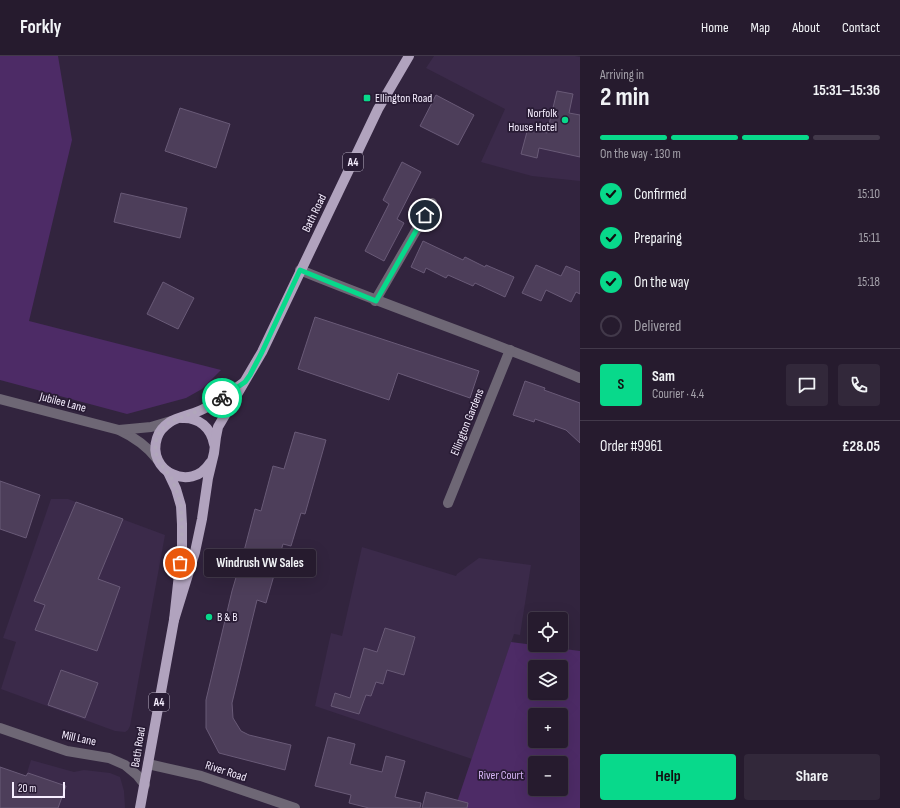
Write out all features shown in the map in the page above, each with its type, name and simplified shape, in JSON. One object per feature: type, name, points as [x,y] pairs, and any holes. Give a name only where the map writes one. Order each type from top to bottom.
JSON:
[{"type":"main road","name":"Bath Road","points":[[174,620],[195,552],[218,427],[262,352],[378,109],[409,56]]},
{"type":"main road","name":"Bath Road","points":[[141,806],[174,620],[182,547],[182,515],[176,489],[168,472],[162,467],[157,459],[155,444],[160,431],[175,420],[206,407],[245,382]]},
{"type":"main road","points":[[175,420],[192,419],[200,422],[206,426],[213,438],[215,446]]},
{"type":"main road","points":[[168,472],[180,477],[192,477],[203,471],[212,461]]},
{"type":"street","points":[[376,301],[432,203]]},
{"type":"street","points":[[300,270],[376,301],[510,350],[580,378]]},
{"type":"street","name":"Ellington Gardens","points":[[448,503],[510,350]]},
{"type":"street","name":"Jubilee Lane","points":[[0,399],[119,430],[140,442],[152,452],[157,459]]},
{"type":"street","name":"Jubilee Lane","points":[[119,430],[151,427],[175,420]]},
{"type":"street","name":"Mill Lane","points":[[0,728],[67,751],[109,758],[125,765],[137,775],[145,785]]},
{"type":"street","name":"River Road","points":[[148,764],[201,776],[295,808]]},
{"type":"shaded area","points":[[434,56],[580,57],[580,181],[532,176],[481,162],[505,109],[426,68]]},
{"type":"shaded area","points":[[51,499],[68,499],[165,535],[130,726],[125,732],[115,731],[1,689],[16,642],[3,638]]},
{"type":"shaded area","points":[[362,547],[456,576],[479,558],[531,565],[520,635],[514,634],[472,759],[315,706],[331,633],[342,636]]},
{"type":"shaded area","points":[[31,760],[74,772],[84,770],[110,773],[120,777],[124,791],[125,808],[16,808]]},
{"type":"green space","points":[[0,56],[58,56],[72,140],[29,321],[221,370],[202,389],[186,398],[127,414],[0,380]]},
{"type":"green space","name":"River Court","points":[[511,642],[528,644],[528,652],[568,652],[568,649],[580,651],[580,808],[455,808]]},
{"type":"building","name":"Norfolk House Hotel","points":[[557,91],[573,94],[569,113],[580,115],[580,157],[539,148],[537,158],[521,154],[528,128],[547,133]]},
{"type":"building","points":[[436,95],[474,115],[458,145],[420,126]]},
{"type":"building","points":[[180,108],[230,124],[216,168],[165,151]]},
{"type":"building","points":[[402,162],[421,172],[397,219],[404,223],[384,261],[365,251],[389,204],[383,200]]},
{"type":"building","points":[[121,193],[187,208],[180,238],[114,222]]},
{"type":"building","points":[[423,241],[463,260],[465,257],[485,267],[486,265],[514,277],[505,297],[475,283],[473,286],[448,275],[446,278],[426,268],[424,273],[411,267]]},
{"type":"building","points":[[536,265],[561,276],[566,266],[580,272],[580,294],[576,292],[571,302],[546,290],[541,301],[522,293]]},
{"type":"building","points":[[163,282],[194,298],[178,329],[147,314]]},
{"type":"building","points":[[315,317],[479,371],[470,398],[398,373],[389,400],[298,369]]},
{"type":"building","points":[[525,381],[545,388],[544,390],[580,403],[580,443],[566,430],[535,419],[534,422],[513,415]]},
{"type":"building","points":[[295,432],[326,440],[305,514],[301,513],[291,546],[283,544],[266,603],[257,600],[232,703],[233,718],[241,731],[249,735],[291,745],[285,770],[219,753],[206,728],[206,700],[232,591],[255,509],[261,511],[273,466],[284,469]]},
{"type":"building","points":[[0,481],[40,495],[26,538],[0,529]]},
{"type":"building","points":[[76,502],[123,519],[98,579],[120,587],[97,651],[35,630],[45,605],[34,601]]},
{"type":"building","points":[[385,628],[415,637],[404,675],[387,670],[383,684],[376,682],[371,696],[366,695],[359,714],[331,706],[335,693],[350,698],[364,648],[377,652]]},
{"type":"building","points":[[61,670],[98,683],[85,718],[48,705]]},
{"type":"building","points":[[328,737],[355,744],[350,764],[382,772],[386,756],[405,761],[395,797],[421,803],[420,808],[369,808],[349,803],[351,795],[315,786]]},
{"type":"building","points":[[0,767],[26,776],[28,773],[66,786],[58,808],[0,808]]},
{"type":"building","points":[[426,792],[468,803],[467,808],[422,808]]},
{"type":"way so far","points":[[180,563],[182,547],[182,515],[179,496],[168,472],[162,467],[157,459],[155,444],[160,431],[171,421],[198,411],[222,398]]},
{"type":"place","name":"Ellington Road","points":[[367,98]]},
{"type":"place","name":"Norfolk House Hotel","points":[[565,120]]},
{"type":"place","name":"Windrush VW Sales","points":[[180,563]]},
{"type":"place","name":"B & B","points":[[209,617]]},
{"type":"route","points":[[222,398],[245,382],[250,375],[300,270],[376,301],[425,215]]}]
